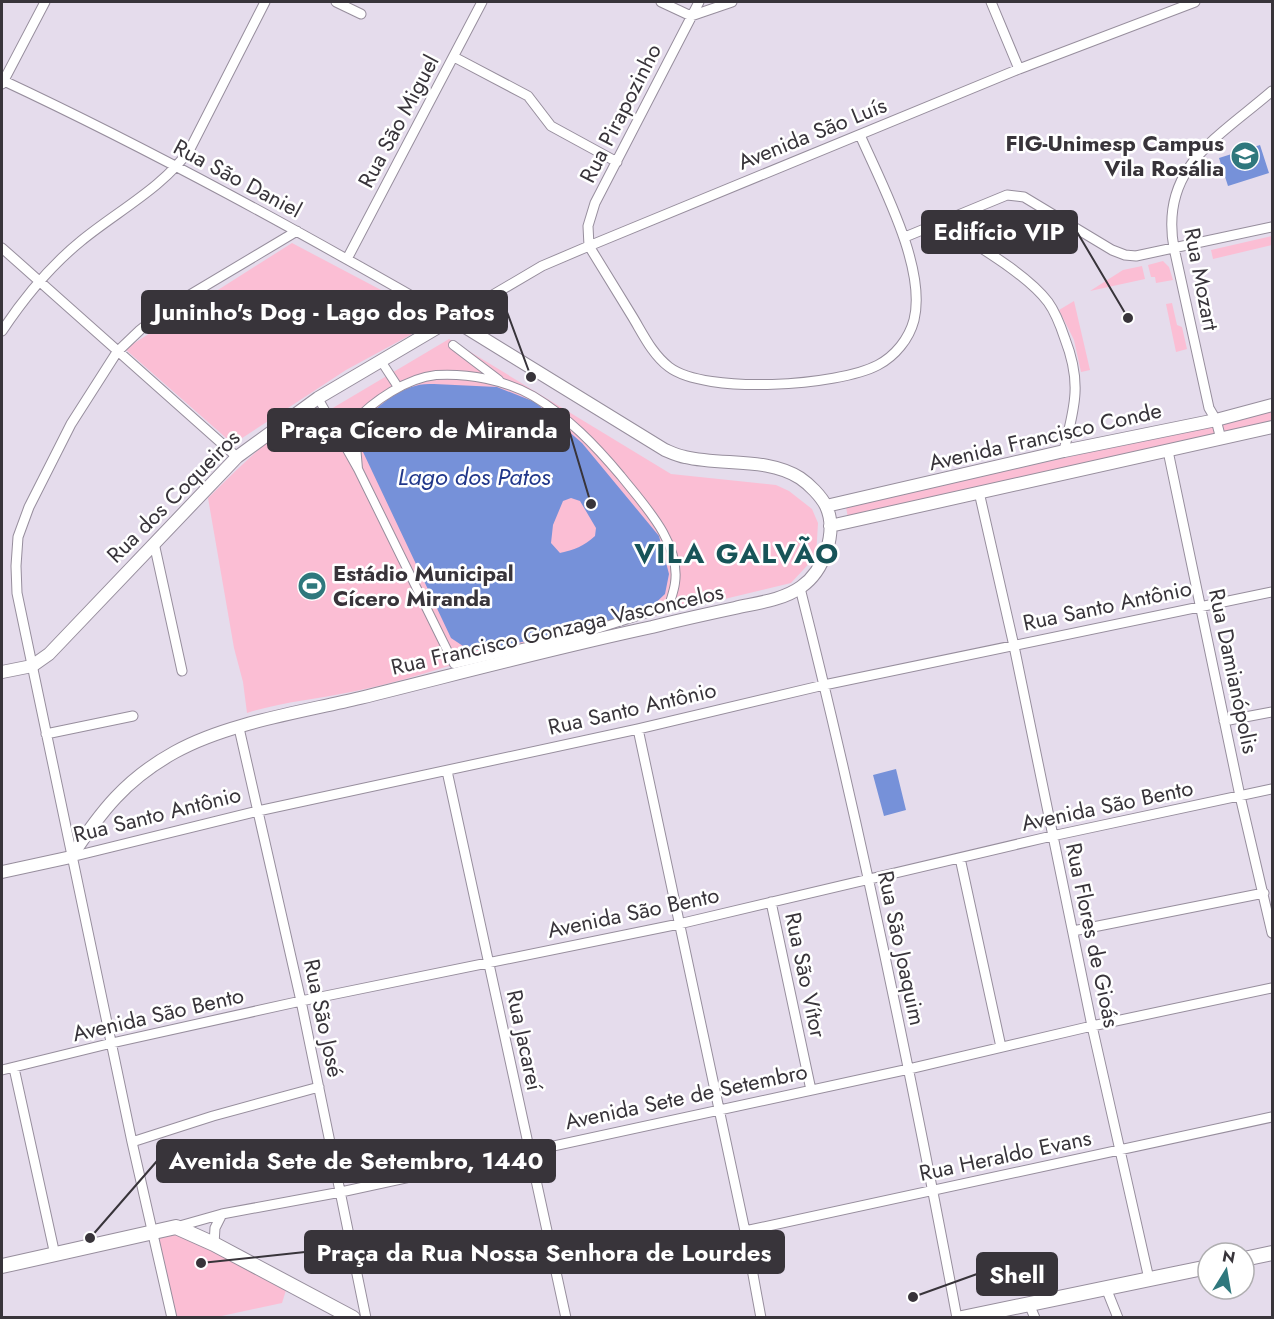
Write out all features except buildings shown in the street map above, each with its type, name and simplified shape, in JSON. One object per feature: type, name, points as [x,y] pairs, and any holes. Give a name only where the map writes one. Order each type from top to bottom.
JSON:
[{"type":"main road","name":"Avenida Sete de Setembro","points":[[2,1266],[176,1227]]},
{"type":"main road","points":[[176,1227],[214,1244],[353,1317]]},
{"type":"main road","points":[[1256,1256],[1272,1252]]},
{"type":"main road","points":[[962,1317],[992,1315],[1029,1304],[1196,1269]]},
{"type":"street","points":[[2,82],[45,2]]},
{"type":"street","points":[[2,331],[39,281],[80,241],[178,167],[190,149],[265,2]]},
{"type":"street","points":[[336,2],[361,14]]},
{"type":"street","name":"Rua São Miguel","points":[[347,259],[482,2]]},
{"type":"street","points":[[661,2],[691,16],[732,2]]},
{"type":"street","name":"Rua Pirapozinho","points":[[589,246],[588,226],[595,203],[699,2]]},
{"type":"street","points":[[991,2],[1019,69]]},
{"type":"street","name":"Avenida São Luís","points":[[452,319],[542,266],[1019,69],[1195,2]]},
{"type":"street","points":[[454,57],[528,96],[551,126],[617,162]]},
{"type":"street","name":"Rua São Daniel","points":[[2,82],[178,167],[452,319]]},
{"type":"street","name":"Rua Mozart","points":[[1221,439],[1216,420],[1209,408],[1174,248],[1171,229],[1173,205],[1179,183],[1189,165],[1272,91]]},
{"type":"street","points":[[589,246],[655,353],[670,368],[689,377],[757,385],[787,384],[856,373],[878,365],[895,354],[905,340],[914,322],[916,291],[905,237],[860,135]]},
{"type":"street","points":[[905,237],[1007,195],[1024,197],[1112,250],[1125,255],[1136,256],[1272,227]]},
{"type":"street","points":[[942,223],[1024,278],[1050,304],[1072,356],[1074,374],[1073,407],[1064,451]]},
{"type":"street","points":[[172,1317],[132,1142],[17,593],[18,537],[29,507],[71,424],[117,352],[168,308],[297,231]]},
{"type":"street","points":[[2,248],[237,457]]},
{"type":"street","name":"Rua dos Coqueiros","points":[[32,666],[49,654],[237,457],[318,398],[452,319]]},
{"type":"street","name":"Rua Francisco Gonzaga Vasconcelos","points":[[71,857],[99,815],[123,788],[147,769],[176,751],[263,720],[567,646],[769,601],[800,588],[811,579],[821,565],[828,546],[830,526],[826,506],[815,491],[801,479],[782,470],[766,466],[685,457],[665,450],[452,319]]},
{"type":"street","points":[[318,398],[358,469],[454,664],[578,635],[669,606],[675,582],[673,556],[660,527],[638,497],[586,436],[533,396],[503,382],[453,345]]},
{"type":"street","points":[[381,361],[398,387]]},
{"type":"street","points":[[358,469],[354,422],[365,410],[398,387],[434,375],[474,377],[503,382]]},
{"type":"street","name":"Avenida Francisco Conde","points":[[826,506],[1064,451],[1216,420],[1272,405]]},
{"type":"street","name":"Avenida Francisco Conde","points":[[830,526],[1272,427]]},
{"type":"street","name":"Rua Damianópolis","points":[[1168,451],[1240,796],[1272,933]]},
{"type":"street","name":"Rua Flores de Gioás","points":[[979,492],[1014,646],[1092,1026],[1149,1279]]},
{"type":"street","points":[[847,502],[844,513],[851,521]]},
{"type":"street","points":[[154,543],[182,671]]},
{"type":"street","name":"Rua São Joaquim","points":[[800,588],[824,685],[909,1069],[957,1317]]},
{"type":"street","name":"Rua Santo Antônio","points":[[2,872],[824,685],[1272,591]]},
{"type":"street","points":[[2,672],[32,666]]},
{"type":"street","points":[[1224,721],[1272,712]]},
{"type":"street","points":[[46,734],[133,716]]},
{"type":"street","name":"Rua São José","points":[[239,728],[302,1001],[366,1317]]},
{"type":"street","points":[[638,729],[745,1231],[761,1317]]},
{"type":"street","name":"Rua Jacareí","points":[[447,771],[566,1317]]},
{"type":"street","name":"Avenida São Bento","points":[[2,1070],[302,1001],[679,924],[1052,836],[1272,789]]},
{"type":"street","points":[[960,858],[1001,1047]]},
{"type":"street","points":[[1073,931],[1264,893]]},
{"type":"street","name":"Rua São Vítor","points":[[771,902],[811,1090]]},
{"type":"street","name":"Avenida Sete de Setembro","points":[[176,1227],[222,1214],[340,1192],[1272,988]]},
{"type":"street","points":[[14,1068],[55,1255]]},
{"type":"street","points":[[132,1142],[213,1116],[319,1087]]},
{"type":"street","name":"Rua Heraldo Evans","points":[[745,1231],[1272,1117]]},
{"type":"street","points":[[214,1244],[215,1228],[222,1214]]},
{"type":"street","points":[[1106,1288],[1118,1317]]},
{"type":"street","points":[[1029,1304],[1035,1317]]},
{"type":"shaded area","points":[[1272,236],[1272,245],[1213,259],[1211,250]]},
{"type":"shaded area","points":[[292,243],[438,320],[346,370],[233,444],[125,349]]},
{"type":"shaded area","points":[[1163,261],[1169,267],[1173,280],[1156,283],[1155,277],[1151,277],[1148,265]]},
{"type":"shaded area","points":[[1142,266],[1145,279],[1090,291],[1123,270]]},
{"type":"shaded area","points":[[1074,301],[1090,370],[1081,372],[1074,340],[1059,310]]},
{"type":"shaded area","points":[[1172,303],[1177,325],[1182,327],[1187,349],[1176,352],[1166,304]]},
{"type":"shaded area","points":[[449,339],[671,474],[776,485],[789,491],[812,509],[818,523],[816,556],[791,583],[455,664],[377,686],[286,703],[247,713],[208,498],[280,432],[312,414],[326,412]]},
{"type":"shaded area","points":[[1272,411],[1272,421],[848,518],[846,507]]},
{"type":"shaded area","points":[[180,1232],[287,1287],[282,1303],[217,1317],[173,1317],[156,1239]]},
{"type":"water","points":[[1260,145],[1269,173],[1228,186],[1219,158]]},
{"type":"water","name":"Lago dos Patos","points":[[417,385],[497,387],[535,402],[582,443],[659,536],[669,574],[665,594],[645,613],[488,650],[469,650],[451,638],[363,452],[359,427],[377,408],[400,392]],"holes":[[[571,498],[580,501],[596,528],[595,536],[579,547],[560,553],[551,543],[553,525],[563,501]]]},
{"type":"water","points":[[896,769],[906,810],[884,816],[873,775]]},
{"type":"place","name":"FIG-Unimesp Campus Vila Rosália","points":[[1245,156]]},
{"type":"place","name":"Edifício VIP","points":[[1128,318]]},
{"type":"place","name":"Juninho's Dog - Lago dos Patos","points":[[531,377]]},
{"type":"place","name":"Praça Cícero de Miranda","points":[[591,504]]},
{"type":"place","name":"Estádio Municipal Cícero Miranda","points":[[312,586]]},
{"type":"place","name":"Avenida Sete de Setembro, 1440","points":[[90,1238]]},
{"type":"place","name":"Praça da Rua Nossa Senhora de Lourdes","points":[[201,1263]]},
{"type":"place","name":"Shell","points":[[913,1297]]},
{"type":"district","name":"VILA GALVÃO","points":[[737,553]]}]
